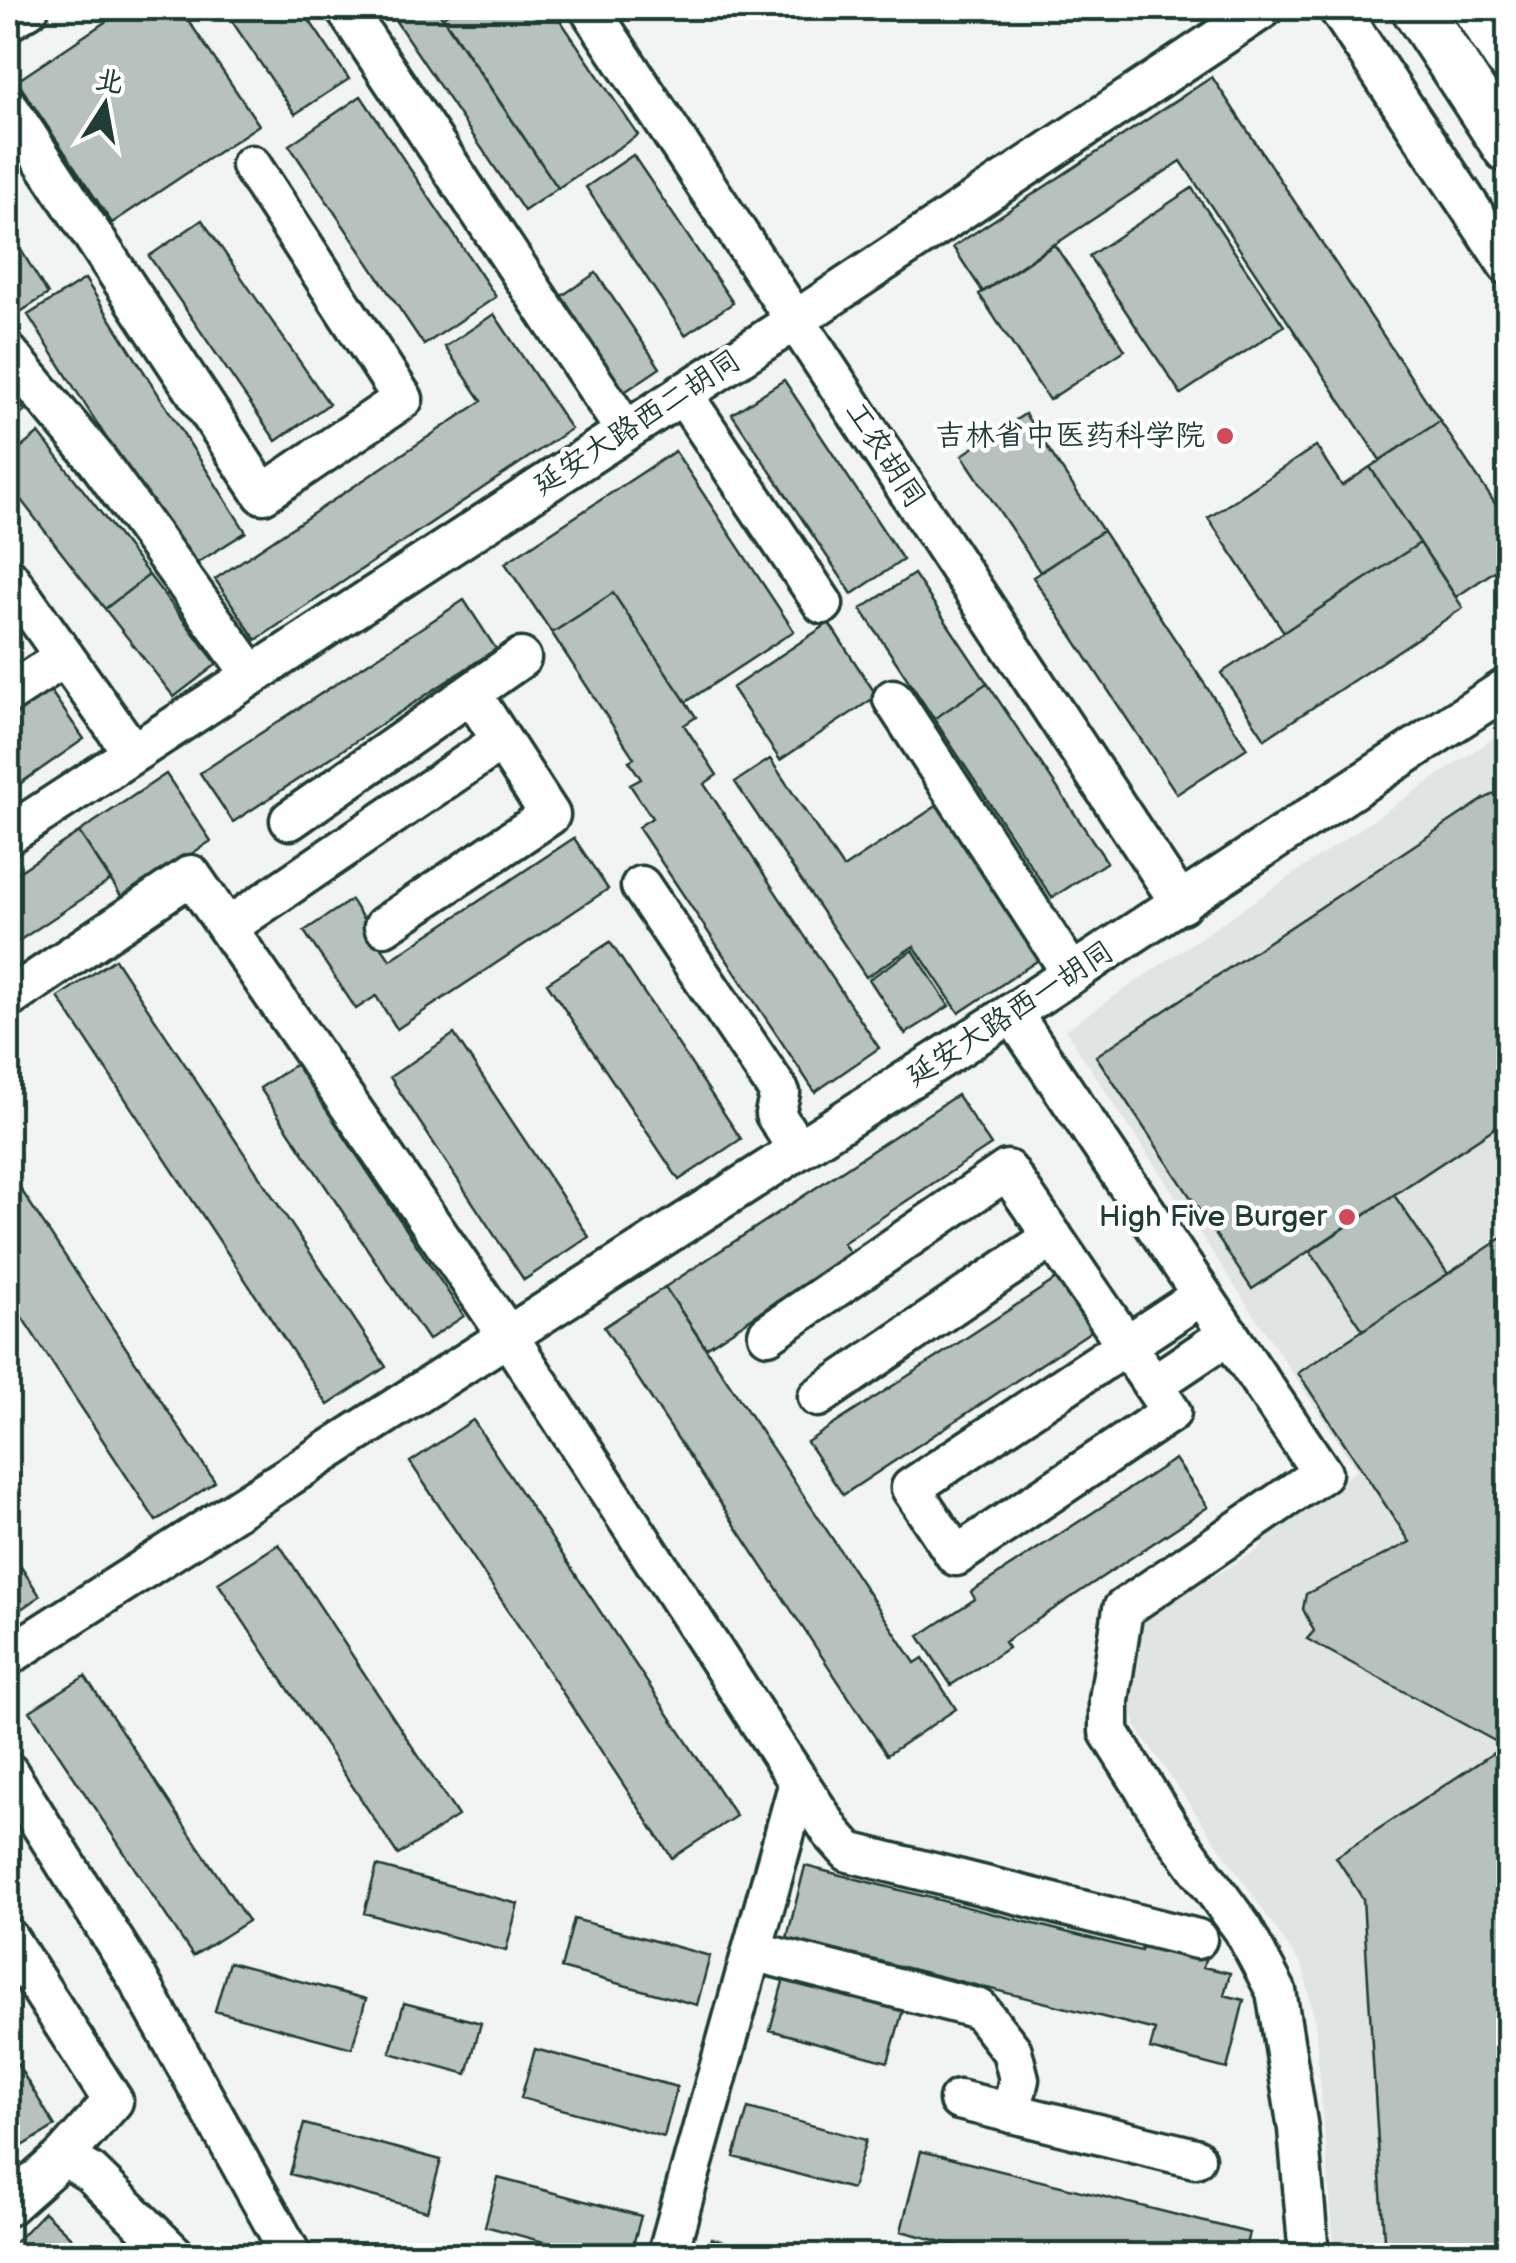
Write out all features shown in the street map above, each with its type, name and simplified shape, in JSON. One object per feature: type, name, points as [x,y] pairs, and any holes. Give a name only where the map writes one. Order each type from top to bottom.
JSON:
[{"type":"main road","points":[[1416,8],[1508,148]]},
{"type":"main road","points":[[1477,8],[1508,56]]},
{"type":"street","points":[[8,22],[29,8]]},
{"type":"street","points":[[345,8],[625,430]]},
{"type":"street","name":"工农胡同","points":[[589,8],[1180,904]]},
{"type":"street","name":"延安大路西二胡同","points":[[8,835],[796,320],[1264,8]]},
{"type":"street","points":[[1338,8],[1508,265]]},
{"type":"street","points":[[8,107],[263,494],[403,399],[251,165]]},
{"type":"street","points":[[8,353],[97,460],[252,675]]},
{"type":"street","points":[[682,393],[823,604]]},
{"type":"street","points":[[8,577],[133,753]]},
{"type":"street","points":[[8,694],[64,657]]},
{"type":"street","points":[[290,820],[521,658]]},
{"type":"street","name":"延安大路西一胡同","points":[[8,1656],[1012,1014],[1508,687]]},
{"type":"street","points":[[384,926],[550,815],[471,693]]},
{"type":"street","points":[[893,699],[1072,974]]},
{"type":"street","points":[[228,928],[501,741]]},
{"type":"street","points":[[8,998],[191,875],[508,1336],[832,1832],[849,1852],[1197,1939]]},
{"type":"street","points":[[641,886],[780,1093],[775,1114],[798,1150]]},
{"type":"street","points":[[1012,1014],[1322,1472],[1123,1608],[1109,1700],[1109,1732],[1172,1832],[1243,1930],[1276,1991],[1298,2130],[1309,2256]]},
{"type":"street","points":[[768,1334],[1007,1170],[1054,1237],[1126,1345],[1152,1384],[1171,1412],[956,1556],[911,1488],[1126,1345],[1202,1295]]},
{"type":"street","points":[[818,1397],[1054,1237]]},
{"type":"street","points":[[1152,1384],[1229,1334]]},
{"type":"street","points":[[8,1772],[138,1979],[292,2256]]},
{"type":"street","points":[[667,2256],[800,1782]]},
{"type":"street","points":[[8,1938],[113,2101],[64,2156],[8,2206]]},
{"type":"street","points":[[752,1951],[980,2009],[1012,2051],[1020,2079],[1010,2113]]},
{"type":"street","points":[[960,2100],[1194,2158]]},
{"type":"street","points":[[64,2156],[91,2174],[176,2256]]},
{"type":"shaded area","points":[[1508,728],[1508,2255],[1335,2255],[1315,2021],[1303,1968],[1135,1725],[1130,1696],[1145,1618],[1259,1549],[1272,1529],[1357,1470],[1065,1030]]},
{"type":"building","points":[[126,8],[180,8],[259,125],[112,223],[17,81]]},
{"type":"building","points":[[223,8],[301,8],[349,79],[295,114]]},
{"type":"building","points":[[387,8],[436,8],[558,188],[524,211]]},
{"type":"building","points":[[457,8],[552,8],[638,135],[558,188],[443,17]]},
{"type":"building","points":[[1212,77],[1440,421],[1380,460],[1181,161],[983,292],[953,247]]},
{"type":"building","points":[[361,96],[496,297],[424,345],[289,145]]},
{"type":"building","points":[[633,155],[733,303],[685,335],[586,187]]},
{"type":"building","points":[[1192,188],[1284,326],[1181,394],[1089,256]]},
{"type":"building","points":[[202,220],[329,404],[276,441],[149,256]]},
{"type":"building","points":[[8,229],[48,294],[8,320]]},
{"type":"building","points":[[1054,244],[1125,350],[1049,400],[979,294]]},
{"type":"building","points":[[596,273],[660,368],[623,393],[560,297]]},
{"type":"building","points":[[85,279],[246,532],[189,568],[28,315]]},
{"type":"building","points":[[494,314],[571,429],[256,640],[215,579],[482,401],[445,347]]},
{"type":"building","points":[[784,380],[903,560],[852,594],[732,414]]},
{"type":"building","points":[[8,388],[25,411],[8,424]]},
{"type":"building","points":[[1025,414],[1103,531],[1040,572],[962,455]]},
{"type":"building","points":[[1440,421],[1508,523],[1508,562],[1456,597],[1370,467]]},
{"type":"building","points":[[39,433],[149,575],[105,609],[8,483],[8,458]]},
{"type":"building","points":[[1316,446],[1342,486],[1370,467],[1420,543],[1284,632],[1208,518]]},
{"type":"building","points":[[675,451],[794,631],[686,702],[613,593],[552,633],[505,563]]},
{"type":"building","points":[[1103,531],[1247,748],[1177,794],[1033,577]]},
{"type":"building","points":[[1420,543],[1463,608],[1265,739],[1221,673]]},
{"type":"building","points":[[914,574],[987,683],[934,719],[861,609]]},
{"type":"building","points":[[149,575],[217,664],[174,697],[105,609]]},
{"type":"building","points":[[613,593],[696,717],[684,725],[717,775],[704,784],[879,1048],[815,1092],[638,827],[652,818],[630,785],[641,779],[629,761],[634,758],[552,633]]},
{"type":"building","points":[[464,600],[496,649],[233,822],[200,773]]},
{"type":"building","points":[[829,623],[877,696],[780,760],[732,688]]},
{"type":"building","points":[[987,683],[1107,862],[1052,898],[934,719]]},
{"type":"building","points":[[50,690],[84,739],[8,792],[8,720]]},
{"type":"building","points":[[770,759],[843,868],[938,805],[1040,959],[959,1013],[914,946],[866,977],[735,782]]},
{"type":"building","points":[[166,774],[211,841],[123,899],[79,832]]},
{"type":"building","points":[[1508,787],[1508,1119],[1252,1289],[1096,1056],[1484,799]]},
{"type":"building","points":[[79,832],[111,880],[8,948],[8,879]]},
{"type":"building","points":[[574,838],[608,889],[397,1029],[376,996],[356,1009],[304,931],[351,900],[390,960]]},
{"type":"building","points":[[610,942],[741,1139],[679,1180],[547,983]]},
{"type":"building","points":[[913,950],[949,1006],[905,1034],[869,979]]},
{"type":"building","points":[[115,959],[386,1367],[328,1405],[58,997]]},
{"type":"building","points":[[454,1034],[589,1237],[524,1280],[390,1077]]},
{"type":"building","points":[[296,1064],[464,1316],[428,1340],[260,1088]]},
{"type":"building","points":[[957,1095],[991,1145],[843,1243],[850,1253],[706,1348],[665,1287]]},
{"type":"building","points":[[8,1170],[215,1482],[156,1521],[8,1296]]},
{"type":"building","points":[[1394,1195],[1448,1274],[1363,1330],[1310,1251]]},
{"type":"building","points":[[1508,1234],[1508,2256],[1385,2256],[1363,1899],[1336,1857],[1504,1746],[1307,1639],[1314,1631],[1303,1609],[1306,1594],[1410,1542],[1298,1373]]},
{"type":"building","points":[[1067,1272],[1102,1324],[843,1495],[807,1442]]},
{"type":"building","points":[[665,1287],[915,1663],[923,1658],[956,1709],[887,1755],[604,1327]]},
{"type":"building","points":[[473,1420],[736,1816],[672,1858],[410,1462]]},
{"type":"building","points":[[1175,1459],[1208,1507],[1004,1642],[1008,1648],[951,1685],[919,1636],[975,1599],[971,1592]]},
{"type":"building","points":[[279,1544],[458,1816],[398,1855],[218,1583]]},
{"type":"building","points":[[8,1547],[40,1596],[8,1618]]},
{"type":"building","points":[[85,1676],[248,1921],[193,1956],[30,1711]]},
{"type":"building","points":[[377,1866],[518,1904],[506,1951],[364,1913]]},
{"type":"building","points":[[805,1866],[1141,1951],[1144,1937],[1207,1953],[1203,1967],[1230,1973],[1224,1995],[1244,2000],[1227,2069],[1150,2049],[1155,2030],[787,1938]]},
{"type":"building","points":[[574,1919],[710,1956],[697,2005],[561,1968]]},
{"type":"building","points":[[229,1962],[366,1999],[352,2048],[215,2011]]},
{"type":"building","points":[[784,1978],[903,2010],[888,2062],[770,2030]]},
{"type":"building","points":[[404,2003],[481,2023],[467,2074],[390,2053]]},
{"type":"building","points":[[8,2049],[55,2126],[8,2155]]},
{"type":"building","points":[[535,2049],[677,2087],[664,2137],[521,2098]]},
{"type":"building","points":[[748,2108],[866,2140],[852,2189],[734,2157]]},
{"type":"building","points":[[304,2124],[441,2160],[427,2211],[290,2174]]},
{"type":"building","points":[[921,2151],[1249,2233],[1243,2256],[996,2256],[901,2231]]},
{"type":"building","points":[[498,2178],[641,2216],[630,2256],[595,2256],[485,2226]]},
{"type":"building","points":[[44,2212],[90,2256],[8,2256],[8,2250]]},
{"type":"building","points":[[711,2238],[777,2256],[706,2256]]},
{"type":"place","name":"吉林省中医药科学院","points":[[1225,436]]},
{"type":"place","name":"High Five Burger","points":[[1347,1217]]}]
